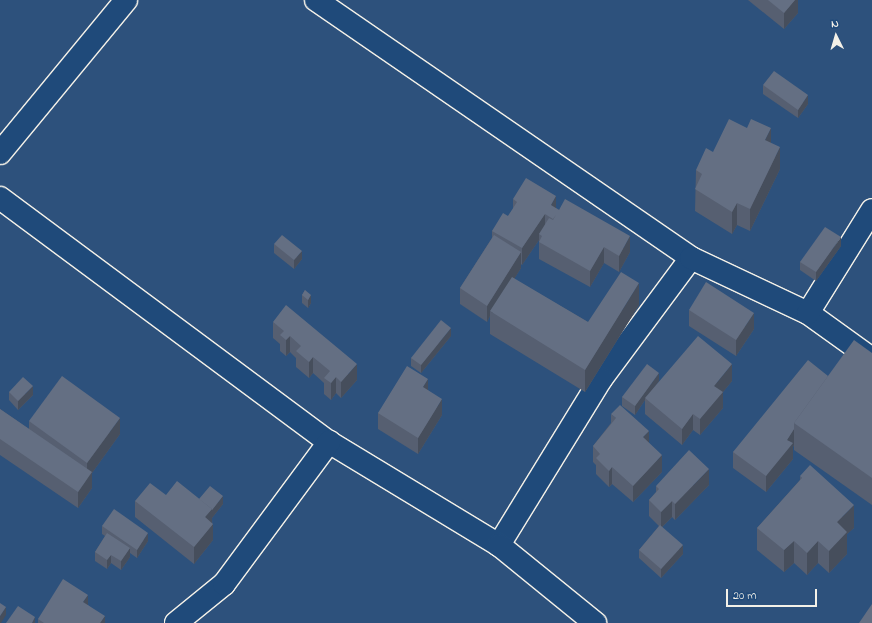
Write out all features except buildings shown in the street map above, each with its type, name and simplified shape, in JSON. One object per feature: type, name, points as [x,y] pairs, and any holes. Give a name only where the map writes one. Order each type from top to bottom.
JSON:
[{"type":"street","points":[[0,153],[126,0]]},
{"type":"street","points":[[316,0],[691,258],[808,313],[872,359]]},
{"type":"street","points":[[0,198],[329,442],[499,545],[595,623]]},
{"type":"street","points":[[808,313],[872,210]]},
{"type":"street","points":[[499,545],[600,379],[691,258]]},
{"type":"street","points":[[176,623],[224,584],[329,442]]}]
